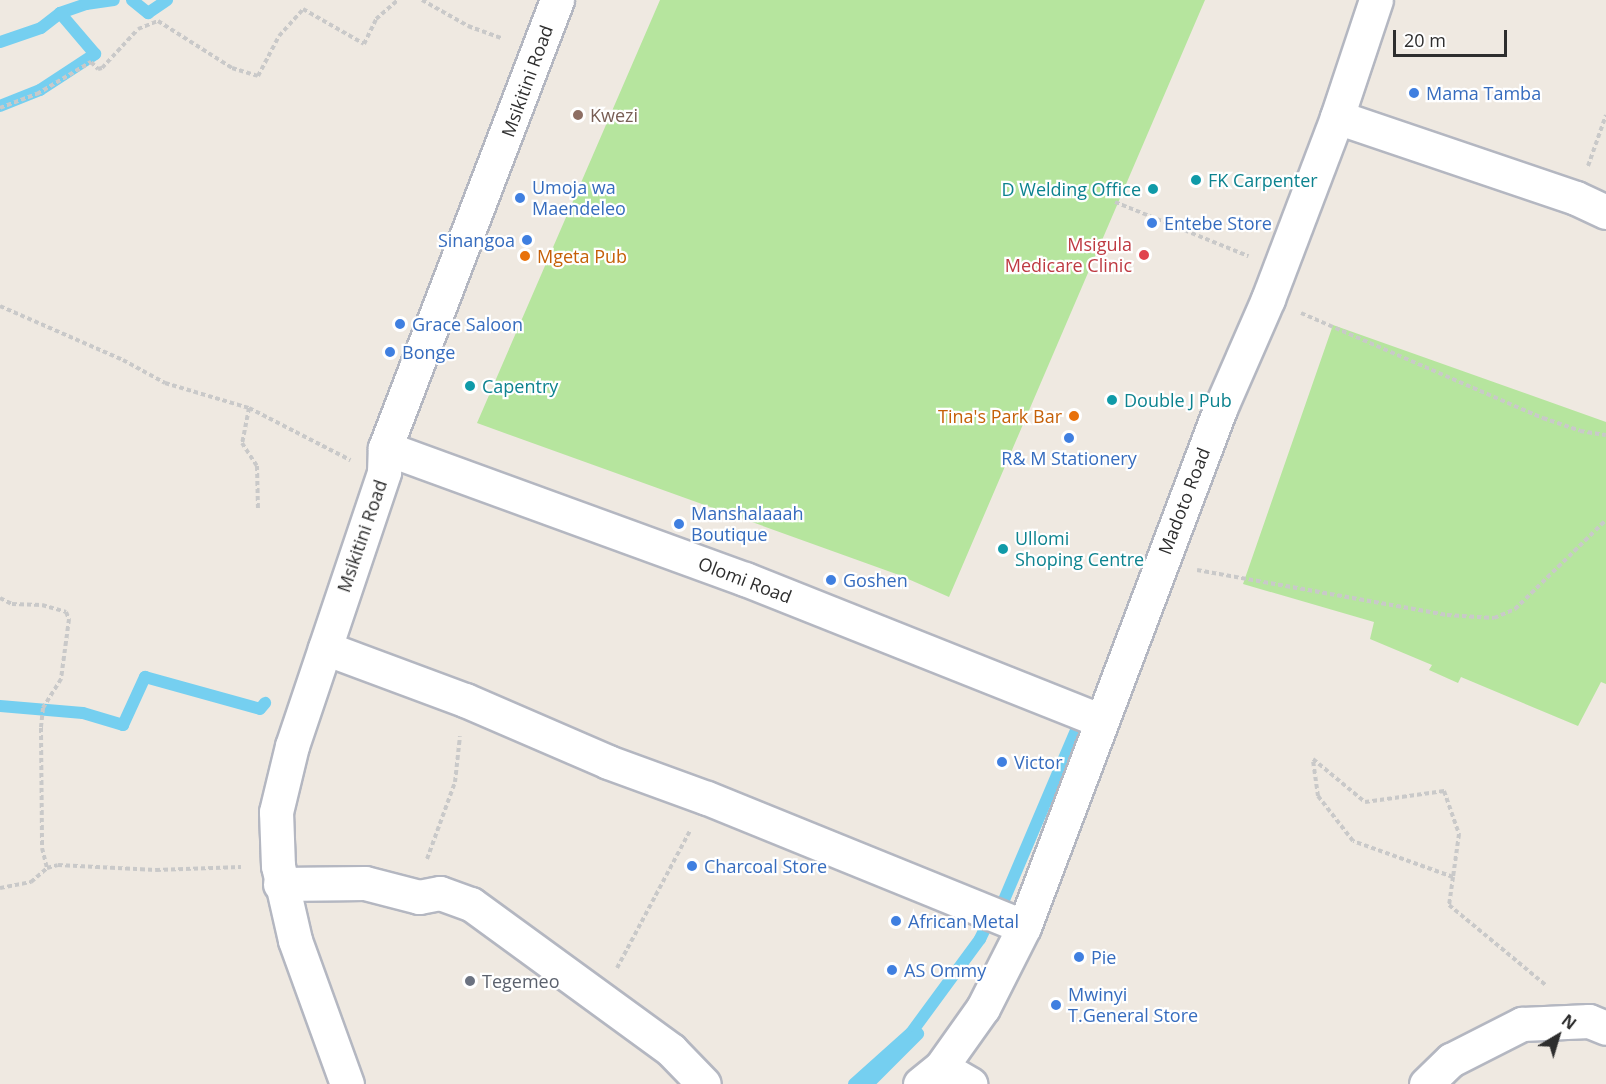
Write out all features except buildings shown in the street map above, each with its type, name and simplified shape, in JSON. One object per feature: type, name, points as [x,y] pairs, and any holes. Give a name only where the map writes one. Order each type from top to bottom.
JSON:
[{"type":"street","name":"Msikitini Road","points":[[347,1084],[295,940],[279,875],[276,812],[292,746],[385,460],[557,0]]},
{"type":"street","name":"Madoto Road","points":[[931,1076],[983,1008],[1024,927],[1160,564],[1268,299],[1337,117],[1376,0]]},
{"type":"street","points":[[1337,117],[1576,198],[1606,212]]},
{"type":"street","name":"Olomi Road","points":[[385,460],[745,579],[1101,721]]},
{"type":"street","points":[[324,648],[465,700],[608,762],[707,798],[1024,927]]},
{"type":"street","points":[[279,875],[365,884],[419,897],[440,893],[471,904],[671,1050],[704,1084]]},
{"type":"street","points":[[1426,1084],[1451,1060],[1522,1024],[1598,1025]]},
{"type":"street","points":[[931,1076],[971,1084]]},
{"type":"path","points":[[0,108],[37,94],[91,62],[98,69],[102,68],[138,29],[158,21],[232,68],[258,76],[279,36],[303,9],[364,44],[376,19],[398,0]]},
{"type":"path","points":[[422,0],[468,26],[537,52]]},
{"type":"path","points":[[1576,198],[1606,115]]},
{"type":"path","points":[[1115,202],[1279,268]]},
{"type":"path","points":[[1268,299],[1543,418],[1606,435]]},
{"type":"path","points":[[0,306],[123,360],[165,383],[249,408],[346,459],[385,460]]},
{"type":"path","points":[[249,408],[243,443],[257,466],[258,509]]},
{"type":"path","points":[[1160,564],[1448,615],[1494,618],[1515,609],[1606,520]]},
{"type":"path","points":[[0,598],[12,604],[42,605],[66,612],[69,619],[61,680],[44,708],[41,728],[42,848],[46,868]]},
{"type":"path","points":[[419,897],[428,852],[455,782],[465,700]]},
{"type":"path","points":[[1453,877],[1353,841],[1318,796],[1313,759],[1365,802],[1444,791],[1459,834],[1453,877],[1449,905],[1598,1025]]},
{"type":"path","points":[[603,1002],[652,895],[707,798]]},
{"type":"path","points":[[0,888],[31,882],[46,868],[58,865],[279,875]]},
{"type":"green space","points":[[660,0],[1205,0],[949,597],[899,575],[477,423]]},
{"type":"green space","points":[[1333,325],[1606,422],[1606,684],[1601,682],[1578,726],[1461,677],[1458,683],[1429,670],[1432,665],[1370,639],[1374,622],[1243,584]]},
{"type":"waterway","points":[[0,42],[41,28],[60,13],[86,4],[114,0]]},
{"type":"waterway","points":[[132,0],[148,13],[167,0]]},
{"type":"waterway","points":[[0,106],[40,90],[95,54],[60,13]]},
{"type":"waterway","points":[[0,706],[83,713],[123,725],[145,677],[260,709],[265,703]]},
{"type":"waterway","points":[[1001,907],[1076,730],[1079,714]]},
{"type":"waterway","points":[[854,1084],[911,1033],[980,939],[991,916]]},
{"type":"waterway","points":[[868,1084],[918,1034]]},
{"type":"place","name":"Mama Tamba","points":[[1414,93]]},
{"type":"place","name":"Kwezi","points":[[578,115]]},
{"type":"place","name":"FK Carpenter","points":[[1196,180]]},
{"type":"place","name":"D Welding Office","points":[[1153,189]]},
{"type":"place","name":"Umoja wa Maendeleo","points":[[520,198]]},
{"type":"place","name":"Entebe Store","points":[[1152,223]]},
{"type":"place","name":"Sinangoa","points":[[527,240]]},
{"type":"place","name":"Msigula Medicare Clinic","points":[[1144,255]]},
{"type":"place","name":"Mgeta Pub","points":[[525,256]]},
{"type":"place","name":"Grace Saloon","points":[[400,324]]},
{"type":"place","name":"Bonge","points":[[390,352]]},
{"type":"place","name":"Capentry","points":[[470,386]]},
{"type":"place","name":"Double J Pub","points":[[1112,400]]},
{"type":"place","name":"Tina's Park Bar","points":[[1074,416]]},
{"type":"place","name":"R& M Stationery","points":[[1069,438]]},
{"type":"place","name":"Manshalaaah Boutique","points":[[679,524]]},
{"type":"place","name":"Ullomi Shoping Centre","points":[[1003,549]]},
{"type":"place","name":"Goshen","points":[[831,580]]},
{"type":"place","name":"Victor","points":[[1002,762]]},
{"type":"place","name":"Charcoal Store","points":[[692,866]]},
{"type":"place","name":"African Metal","points":[[896,921]]},
{"type":"place","name":"Pie","points":[[1079,957]]},
{"type":"place","name":"AS Ommy","points":[[892,970]]},
{"type":"place","name":"Tegemeo","points":[[470,981]]},
{"type":"place","name":"Mwinyi T.General Store","points":[[1056,1005]]}]
